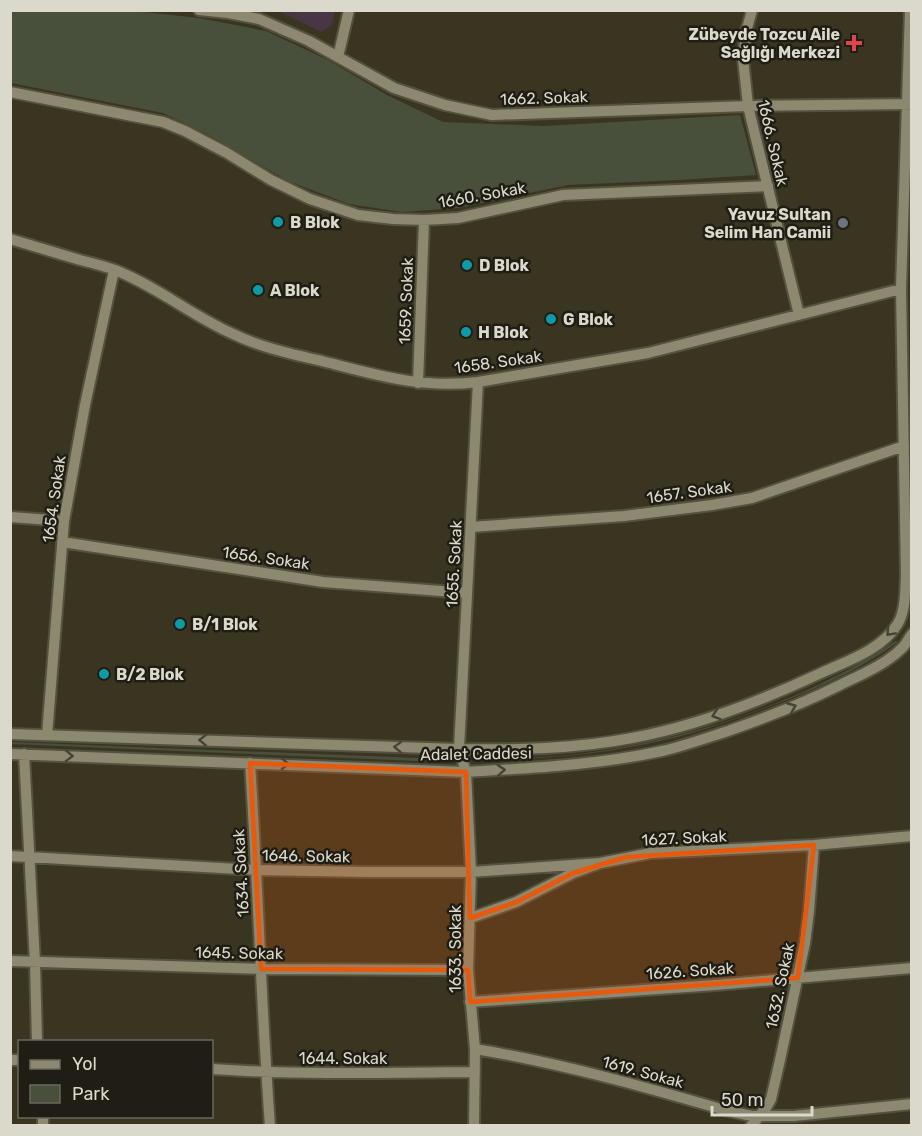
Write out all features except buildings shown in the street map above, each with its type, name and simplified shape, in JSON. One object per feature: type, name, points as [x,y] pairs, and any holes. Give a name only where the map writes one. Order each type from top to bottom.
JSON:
[{"type":"street","name":"1662. Sokak","points":[[199,10],[259,19],[309,41],[394,88],[445,105],[492,115],[748,106],[909,104]]},
{"type":"street","points":[[338,57],[349,10]]},
{"type":"street","name":"1666. Sokak","points":[[752,10],[746,32],[743,59],[748,106],[799,315]]},
{"type":"street","points":[[10,734],[459,749],[512,750],[576,746],[630,739],[721,714],[794,686],[848,661],[871,648],[891,632],[898,623],[904,604],[906,576],[901,289],[909,104],[910,10]]},
{"type":"street","name":"1660. Sokak","points":[[10,92],[164,122],[227,153],[271,180],[310,199],[358,215],[424,220],[458,218],[562,195],[768,186]]},
{"type":"street","name":"1659. Sokak","points":[[418,383],[424,220]]},
{"type":"street","name":"1658. Sokak","points":[[10,239],[114,270],[146,284],[213,325],[253,342],[299,356],[418,383],[478,382],[648,352],[901,289]]},
{"type":"street","name":"1654. Sokak","points":[[47,735],[64,521],[85,405],[114,270]]},
{"type":"street","name":"1655. Sokak","points":[[466,772],[459,749],[478,382]]},
{"type":"street","name":"1657. Sokak","points":[[471,527],[624,516],[752,498],[904,446]]},
{"type":"street","points":[[10,517],[64,521]]},
{"type":"street","name":"1656. Sokak","points":[[63,542],[323,582],[467,593]]},
{"type":"street","name":"Adalet Caddesi","points":[[10,754],[466,772],[591,763],[665,751],[814,698],[895,655],[912,634]]},
{"type":"street","points":[[24,754],[37,1040]]},
{"type":"street","name":"1634. Sokak","points":[[250,763],[270,1125]]},
{"type":"street","name":"1633. Sokak","points":[[466,772],[471,872],[468,970],[476,1072],[474,1125]]},
{"type":"street","name":"1627. Sokak","points":[[470,918],[516,903],[573,873],[600,863],[651,853],[814,845],[912,836]]},
{"type":"street","name":"1632. Sokak","points":[[751,1125],[771,1099],[798,978],[810,911],[814,845]]},
{"type":"street","name":"1646. Sokak","points":[[10,856],[257,870],[368,872],[471,872],[600,863]]},
{"type":"street","name":"1645. Sokak","points":[[10,961],[261,969],[468,970]]},
{"type":"street","name":"1626. Sokak","points":[[470,1002],[912,968]]},
{"type":"street","name":"1619. Sokak","points":[[475,1048],[571,1068],[728,1111],[759,1116],[822,1114],[912,1104]]},
{"type":"street","name":"1644. Sokak","points":[[213,1069],[323,1073],[476,1072]]},
{"type":"highlighted area","points":[[250,763],[466,772],[470,918],[516,902],[573,873],[626,857],[814,845],[798,978],[470,1002],[468,970],[261,969]]},
{"type":"shaded area","points":[[278,11],[335,11],[332,25],[321,32]]},
{"type":"green space","points":[[10,11],[134,11],[199,18],[266,31],[328,60],[387,95],[443,122],[544,126],[740,115],[756,175],[568,185],[458,208],[402,212],[349,204],[288,181],[205,133],[163,113],[11,83]]},
{"type":"green space","points":[[895,641],[898,642],[868,662],[819,687],[753,713],[693,733],[625,748],[582,754],[539,758],[475,761],[475,759],[527,758],[610,750],[702,729],[792,697],[868,659]]},
{"type":"green space","points":[[11,742],[443,759],[443,762],[11,744]]},
{"type":"place","name":"Zübeyde Tozcu Aile Sağlığı Merkezi","points":[[854,43]]},
{"type":"place","name":"B Blok","points":[[278,222]]},
{"type":"place","name":"Yavuz Sultan Selim Han Camii","points":[[843,223]]},
{"type":"place","name":"D Blok","points":[[467,265]]},
{"type":"place","name":"A Blok","points":[[258,290]]},
{"type":"place","name":"G Blok","points":[[551,319]]},
{"type":"place","name":"H Blok","points":[[466,332]]},
{"type":"place","name":"B/1 Blok","points":[[180,624]]},
{"type":"place","name":"B/2 Blok","points":[[104,674]]}]
